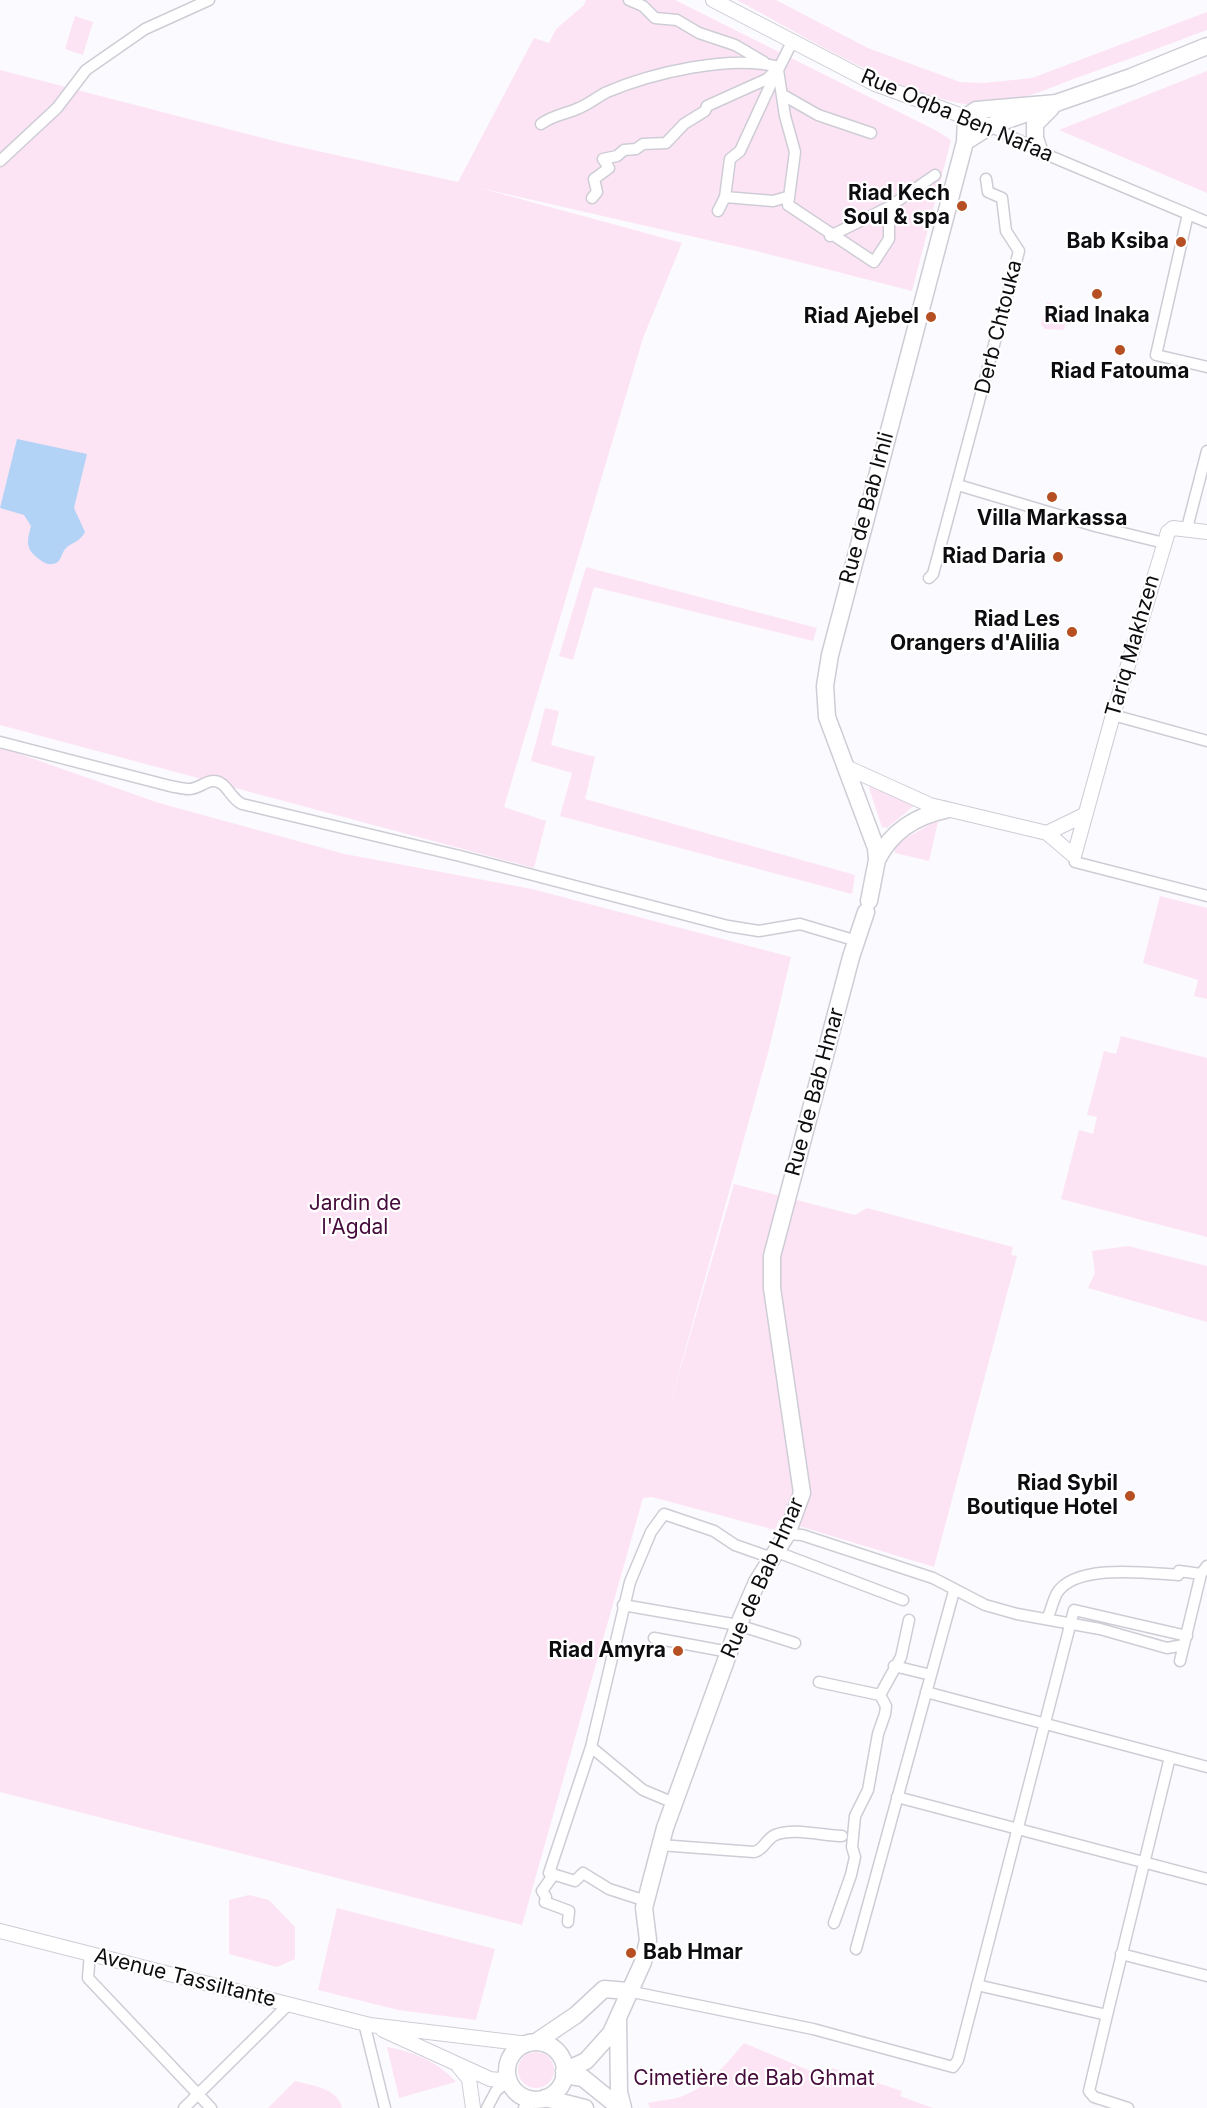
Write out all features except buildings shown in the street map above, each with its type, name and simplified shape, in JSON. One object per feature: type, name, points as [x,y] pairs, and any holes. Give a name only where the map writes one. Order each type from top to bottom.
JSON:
[{"type":"main road","points":[[965,142],[990,126],[1207,46]]},
{"type":"main road","points":[[966,117],[976,110],[1057,103]]},
{"type":"main road","points":[[1039,150],[1035,138],[1035,124],[1057,103]]},
{"type":"main road","name":"Rue de Bab Irhli","points":[[868,907],[877,860],[869,827],[827,717],[825,686],[830,655],[965,142],[966,117]]},
{"type":"main road","points":[[877,860],[882,849],[902,829],[923,816],[945,810]]},
{"type":"main road","name":"Rue de Bab Hmar","points":[[564,2073],[580,2066],[592,2056],[611,2033],[647,1950],[644,1908],[660,1845],[674,1803],[738,1625],[757,1582],[787,1534],[802,1492],[802,1476],[772,1288],[772,1256],[868,907]]},
{"type":"main road","points":[[585,2108],[535,2102],[518,2094],[508,2079],[511,2056],[576,2015],[604,1989],[628,1991]]},
{"type":"main road","points":[[618,2020],[619,2092],[622,2108]]},
{"type":"main road","points":[[532,2043],[548,2045],[557,2052],[563,2061],[564,2073],[559,2088],[535,2102]]},
{"type":"main road","points":[[564,2073],[583,2078],[622,2108]]},
{"type":"street","points":[[0,161],[57,108],[86,70],[146,29],[209,0]]},
{"type":"street","points":[[629,0],[643,6],[655,18],[676,20],[699,33],[735,45],[764,63],[778,68]]},
{"type":"street","name":"Rue Oqba Ben Nafaa","points":[[712,0],[902,96],[990,126],[1039,150],[1207,222]]},
{"type":"street","points":[[718,211],[725,196],[730,159],[740,151],[792,42]]},
{"type":"street","points":[[541,124],[555,114],[578,109],[608,92],[668,72],[713,63],[764,63]]},
{"type":"street","points":[[778,68],[795,152],[787,197],[788,205],[830,236],[874,262],[889,238],[889,207]]},
{"type":"street","points":[[592,198],[597,192],[594,179],[609,168],[603,159],[617,156],[624,150],[636,149],[643,144],[666,143],[684,124],[705,111],[707,106],[767,79],[778,68]]},
{"type":"street","points":[[783,95],[818,115],[871,133]]},
{"type":"street","points":[[830,236],[889,207],[935,175]]},
{"type":"street","name":"Derb Chtouka","points":[[929,578],[933,574],[958,485],[1019,251],[1005,231],[1002,198],[987,191],[986,179]]},
{"type":"street","points":[[725,196],[773,201],[787,197]]},
{"type":"street","points":[[1188,214],[1156,355],[1207,367]]},
{"type":"street","points":[[1187,528],[1202,495],[1207,457]]},
{"type":"street","points":[[958,485],[1095,526],[1164,543],[1173,528],[1207,532]]},
{"type":"street","name":"Tariq Makhzen","points":[[1074,856],[1164,543]]},
{"type":"street","points":[[1113,715],[1207,741]]},
{"type":"street","points":[[0,742],[170,786],[192,789],[211,781],[217,782],[224,785],[233,799],[242,804],[460,856],[728,926],[759,931],[800,924],[857,941]]},
{"type":"street","points":[[846,767],[945,810],[1047,833],[1074,856],[1075,862],[1207,896]]},
{"type":"street","points":[[1047,833],[1084,815]]},
{"type":"street","points":[[646,1901],[609,1889],[582,1873],[575,1881],[549,1873],[591,1747],[623,1605],[651,1532],[664,1514],[714,1531],[735,1545],[775,1555],[903,1600]]},
{"type":"street","points":[[787,1534],[802,1535],[933,1578],[954,1591],[1006,1611],[1073,1623],[1167,1648],[1185,1640]]},
{"type":"street","points":[[1047,1619],[1058,1592],[1073,1580],[1084,1575],[1138,1572],[1178,1575],[1179,1570],[1204,1570],[1180,1661]]},
{"type":"street","points":[[856,1949],[954,1591]]},
{"type":"street","points":[[623,1605],[738,1625],[795,1643]]},
{"type":"street","points":[[628,1991],[813,2029],[949,2068],[958,2060],[1075,1609],[1185,1640]]},
{"type":"street","points":[[880,1695],[904,1650],[909,1620]]},
{"type":"street","points":[[654,1638],[729,1652]]},
{"type":"street","points":[[894,1666],[930,1675]]},
{"type":"street","points":[[819,1682],[880,1695],[886,1706],[878,1734],[868,1790],[855,1816],[852,1847],[855,1857],[851,1875],[834,1923]]},
{"type":"street","points":[[926,1692],[1207,1767]]},
{"type":"street","points":[[591,1747],[643,1790],[674,1803]]},
{"type":"street","points":[[1128,2108],[1094,2097],[1089,2091],[1120,1954],[1170,1757]]},
{"type":"street","points":[[897,1797],[1207,1878]]},
{"type":"street","points":[[660,1845],[754,1852],[778,1834],[842,1836]]},
{"type":"street","points":[[554,1874],[542,1891],[546,1897],[545,1902],[569,1911],[568,1922]]},
{"type":"street","name":"Avenue Tassiltante","points":[[0,1931],[367,2024],[532,2043]]},
{"type":"street","points":[[90,1953],[88,1978],[211,2108]]},
{"type":"street","points":[[1120,1954],[1207,1976]]},
{"type":"street","points":[[977,1985],[1107,2016]]},
{"type":"street","points":[[184,2108],[289,2004]]},
{"type":"street","points":[[367,2024],[385,2108]]},
{"type":"street","name":"Avenue Tassiltante","points":[[367,2024],[448,2058],[490,2079],[508,2079]]},
{"type":"street","points":[[448,2058],[468,2075],[473,2108]]},
{"type":"street","points":[[487,2108],[496,2091],[508,2079]]},
{"type":"green space","points":[[586,0],[675,0],[951,140],[912,291],[756,251],[480,188],[682,243],[643,338],[504,807],[546,821],[534,868],[0,725],[0,70],[282,143],[458,182],[534,38],[549,43],[556,29],[584,5]]},
{"type":"green space","points":[[737,0],[776,0],[868,48],[960,82],[984,83],[1032,78],[1207,12],[1207,30],[1032,95],[1007,102],[982,105],[956,102],[925,94],[892,81],[823,47]]},
{"type":"green space","points":[[75,16],[93,22],[83,55],[65,49]]},
{"type":"green space","points":[[1207,71],[1207,193],[1059,130]]},
{"type":"green space","points":[[1047,302],[1068,309],[1064,330],[1045,329],[1041,324]]},
{"type":"green space","points":[[586,567],[817,628],[813,641],[594,587],[573,660],[559,656]]},
{"type":"green space","points":[[545,708],[559,711],[551,745],[595,757],[585,799],[855,875],[852,894],[560,816],[572,773],[531,761]]},
{"type":"green space","name":"Jardin de l'Agdal","points":[[0,747],[159,803],[345,854],[532,889],[791,957],[769,1049],[668,1411],[734,1184],[855,1215],[867,1208],[1013,1247],[1011,1255],[1017,1256],[934,1567],[779,1520],[775,1530],[652,1497],[643,1498],[522,1925],[0,1792]]},
{"type":"green space","points":[[874,785],[915,805],[887,828],[882,827],[869,788]]},
{"type":"green space","points":[[934,822],[938,822],[929,861],[895,853],[901,841]]},
{"type":"green space","points":[[1160,896],[1207,908],[1207,999],[1194,996],[1198,980],[1143,963]]},
{"type":"green space","points":[[1121,1036],[1207,1058],[1207,1237],[1061,1199],[1079,1130],[1093,1134],[1097,1117],[1087,1115],[1104,1051],[1116,1054]]},
{"type":"green space","points":[[1128,1246],[1207,1266],[1207,1322],[1088,1288],[1095,1273],[1092,1251]]},
{"type":"green space","points":[[249,1895],[269,1900],[295,1927],[295,1959],[277,1967],[229,1954],[229,1900]]},
{"type":"green space","points":[[337,1908],[495,1949],[476,2020],[398,2010],[318,1990]]},
{"type":"green space","name":"Cimetière de Bab Ghmat","points":[[744,2043],[827,2078],[832,2068],[902,2091],[900,2096],[933,2108],[650,2108],[648,2103],[681,2097],[703,2085],[732,2058]]},
{"type":"green space","points":[[387,2047],[424,2058],[441,2068],[456,2082],[399,2098]]},
{"type":"green space","points":[[536,2052],[549,2057],[554,2070],[549,2083],[536,2088],[523,2083],[518,2070],[523,2057]]},
{"type":"green space","points":[[295,2081],[317,2086],[330,2092],[340,2101],[342,2108],[268,2108]]},
{"type":"water","points":[[17,439],[87,454],[74,508],[85,532],[67,547],[56,563],[45,563],[31,552],[28,540],[31,526],[24,515],[0,508]]},
{"type":"place","name":"Riad Kech Soul & spa","points":[[962,206]]},
{"type":"place","name":"Bab Ksiba","points":[[1181,242]]},
{"type":"place","name":"Riad Inaka","points":[[1097,294]]},
{"type":"place","name":"Riad Ajebel","points":[[931,317]]},
{"type":"place","name":"Riad Fatouma","points":[[1120,350]]},
{"type":"place","name":"Villa Markassa","points":[[1052,497]]},
{"type":"place","name":"Riad Daria","points":[[1058,557]]},
{"type":"place","name":"Riad Les Orangers d'Alilia","points":[[1072,632]]},
{"type":"place","name":"Riad Sybil Boutique Hotel","points":[[1130,1496]]},
{"type":"place","name":"Riad Amyra","points":[[678,1651]]},
{"type":"place","name":"Bab Hmar","points":[[631,1953]]}]
